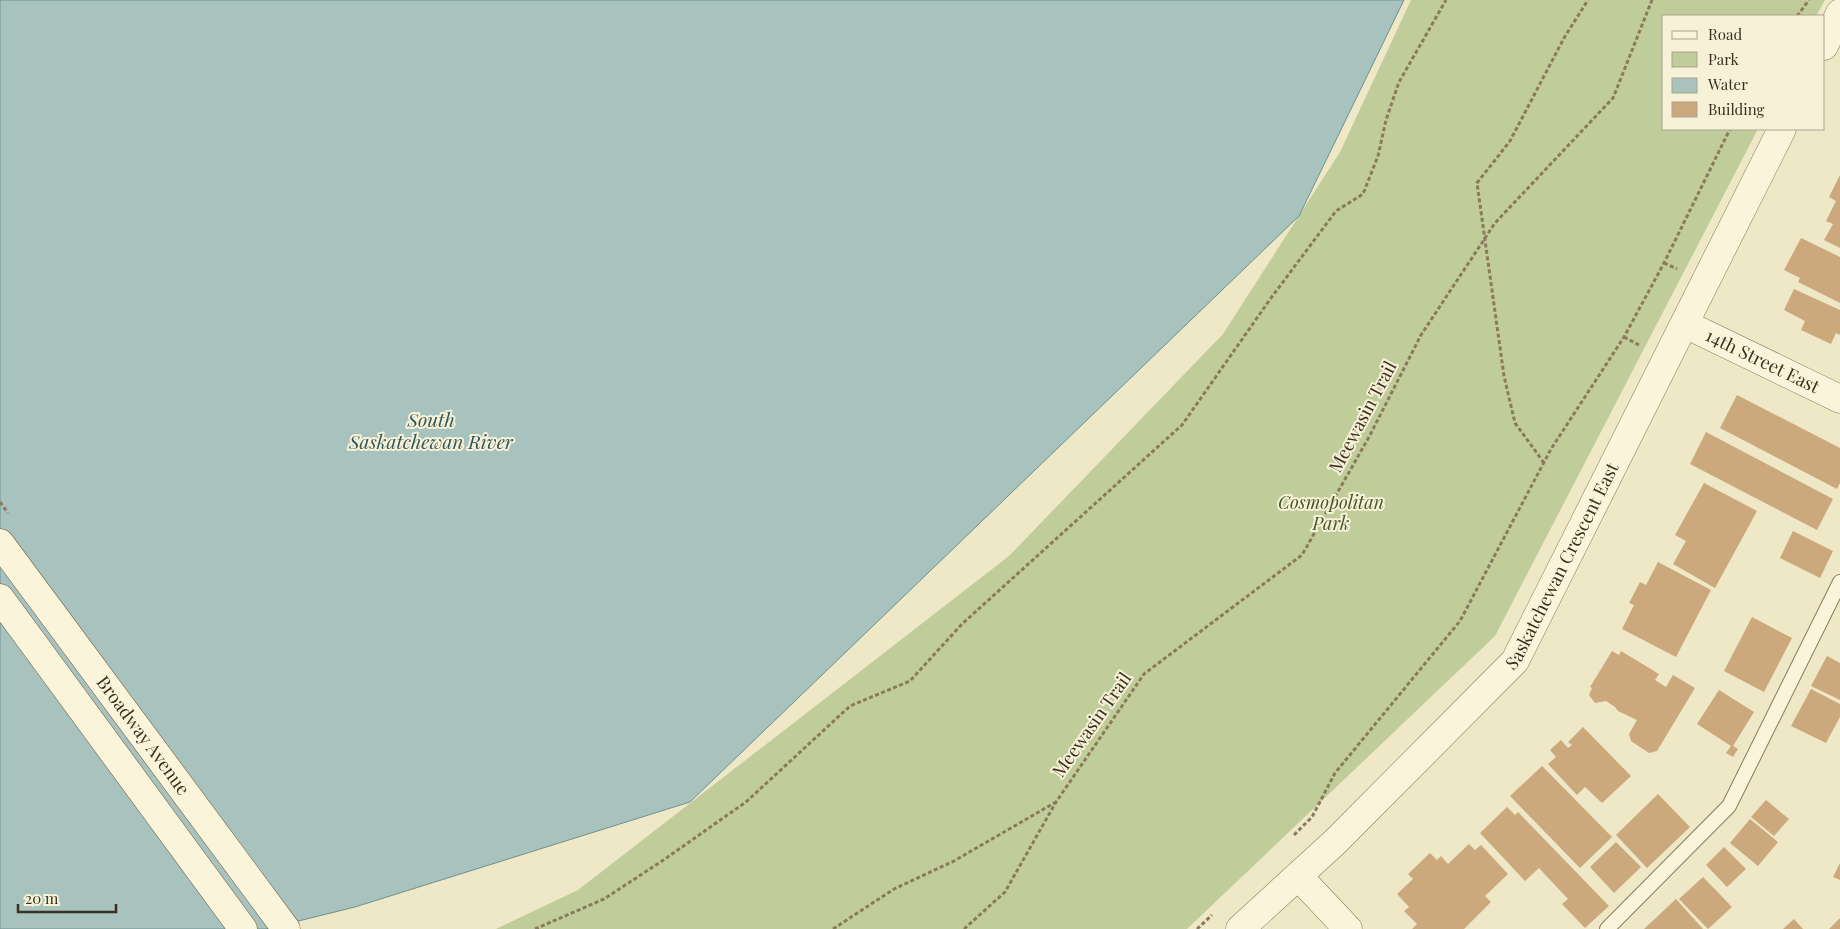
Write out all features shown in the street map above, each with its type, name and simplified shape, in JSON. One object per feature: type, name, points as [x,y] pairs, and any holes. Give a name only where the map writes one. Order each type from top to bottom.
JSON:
[{"type":"street","points":[[1825,44],[1840,13]]},
{"type":"street","name":"Saskatchewan Crescent East","points":[[1240,929],[1335,842],[1515,661],[1782,130]]},
{"type":"street","name":"14th Street East","points":[[1685,324],[1840,399]]},
{"type":"street","name":"Broadway Avenue","points":[[0,543],[286,929]]},
{"type":"street","name":"Broadway Avenue","points":[[0,598],[243,929]]},
{"type":"street","points":[[1298,876],[1348,929]]},
{"type":"lane","points":[[1607,929],[1729,806],[1840,582]]},
{"type":"path","points":[[536,929],[604,899],[662,861],[746,802],[850,706],[910,681],[962,624],[1182,426],[1271,298],[1336,211],[1363,194],[1378,156],[1386,120],[1399,82],[1446,0]]},
{"type":"path","points":[[1544,463],[1515,423],[1504,376],[1478,183],[1510,141],[1564,38],[1588,0]]},
{"type":"path","name":"Meewasin Trail","points":[[964,929],[1005,892],[1056,802],[1144,674],[1302,555],[1369,437],[1421,335],[1495,223],[1613,98],[1652,0]]},
{"type":"path","points":[[1798,15],[1809,0]]},
{"type":"path","points":[[1291,838],[1312,817],[1335,772],[1460,621],[1544,463],[1624,337],[1664,263],[1730,130]]},
{"type":"path","points":[[833,929],[894,889],[954,861],[1056,802]]},
{"type":"path","points":[[1198,929],[1215,912]]},
{"type":"green space","name":"Cosmopolitan Park","points":[[1411,0],[1825,0],[1817,15],[1662,15],[1662,130],[1757,130],[1495,636],[1187,929],[496,929],[578,890],[1009,556],[1223,334],[1340,152]]},
{"type":"water","name":"South Saskatchewan River","points":[[0,0],[1404,0],[1299,216],[690,802],[355,907],[266,929],[0,929]]},
{"type":"building","points":[[1840,175],[1840,248],[1824,240],[1833,224],[1826,221],[1836,201],[1829,197]]},
{"type":"building","points":[[1801,238],[1840,257],[1840,303],[1798,282],[1800,278],[1784,270]]},
{"type":"building","points":[[1794,289],[1840,310],[1840,335],[1836,333],[1831,344],[1801,330],[1805,321],[1784,310]]},
{"type":"building","points":[[1737,395],[1840,448],[1840,483],[1837,489],[1720,428]]},
{"type":"building","points":[[1706,432],[1833,499],[1817,530],[1690,464]]},
{"type":"building","points":[[1704,483],[1757,511],[1715,588],[1673,564],[1686,541],[1675,535]]},
{"type":"building","points":[[1793,531],[1833,551],[1820,578],[1780,558]]},
{"type":"building","points":[[1658,562],[1711,590],[1676,657],[1622,629],[1634,605],[1629,603],[1640,582],[1646,585]]},
{"type":"building","points":[[1752,617],[1792,638],[1764,692],[1724,671]]},
{"type":"building","points":[[1612,651],[1619,655],[1621,651],[1659,674],[1655,680],[1666,687],[1673,675],[1695,688],[1657,751],[1649,753],[1631,741],[1629,734],[1637,720],[1618,711],[1606,701],[1595,703],[1589,695],[1592,688],[1590,687]]},
{"type":"building","points":[[1827,656],[1840,663],[1840,700],[1811,686]]},
{"type":"building","points":[[1811,689],[1840,704],[1840,717],[1826,743],[1791,726]]},
{"type":"building","points":[[1719,690],[1754,712],[1733,746],[1738,749],[1733,757],[1726,753],[1731,746],[1697,724]]},
{"type":"building","points":[[1583,727],[1631,776],[1602,803],[1585,787],[1577,795],[1548,764],[1556,757],[1550,750],[1561,740],[1568,748],[1572,745],[1568,742]]},
{"type":"building","points":[[1542,766],[1612,837],[1580,868],[1510,796]]},
{"type":"building","points":[[1658,794],[1690,827],[1647,868],[1616,835]]},
{"type":"building","points":[[1766,800],[1789,819],[1774,836],[1751,817]]},
{"type":"building","points":[[1507,807],[1515,815],[1518,812],[1609,906],[1585,928],[1562,904],[1568,899],[1539,868],[1525,881],[1480,833]]},
{"type":"building","points":[[1750,819],[1778,842],[1758,866],[1730,843]]},
{"type":"building","points":[[1616,842],[1641,867],[1614,893],[1590,867]]},
{"type":"building","points":[[1469,844],[1475,850],[1481,845],[1508,874],[1485,896],[1491,902],[1464,929],[1412,929],[1417,924],[1404,911],[1409,907],[1397,894],[1413,879],[1408,874],[1430,853],[1437,860],[1441,856],[1448,864]]},
{"type":"building","points":[[1724,847],[1746,869],[1727,887],[1706,865]]},
{"type":"building","points":[[1840,863],[1840,880],[1833,877]]},
{"type":"building","points":[[1703,877],[1732,907],[1708,929],[1679,899]]},
{"type":"building","points":[[1676,899],[1703,929],[1644,929]]},
{"type":"building","points":[[1840,918],[1840,929],[1829,929]]},
{"type":"building","points":[[1794,919],[1803,929],[1783,929]]}]
